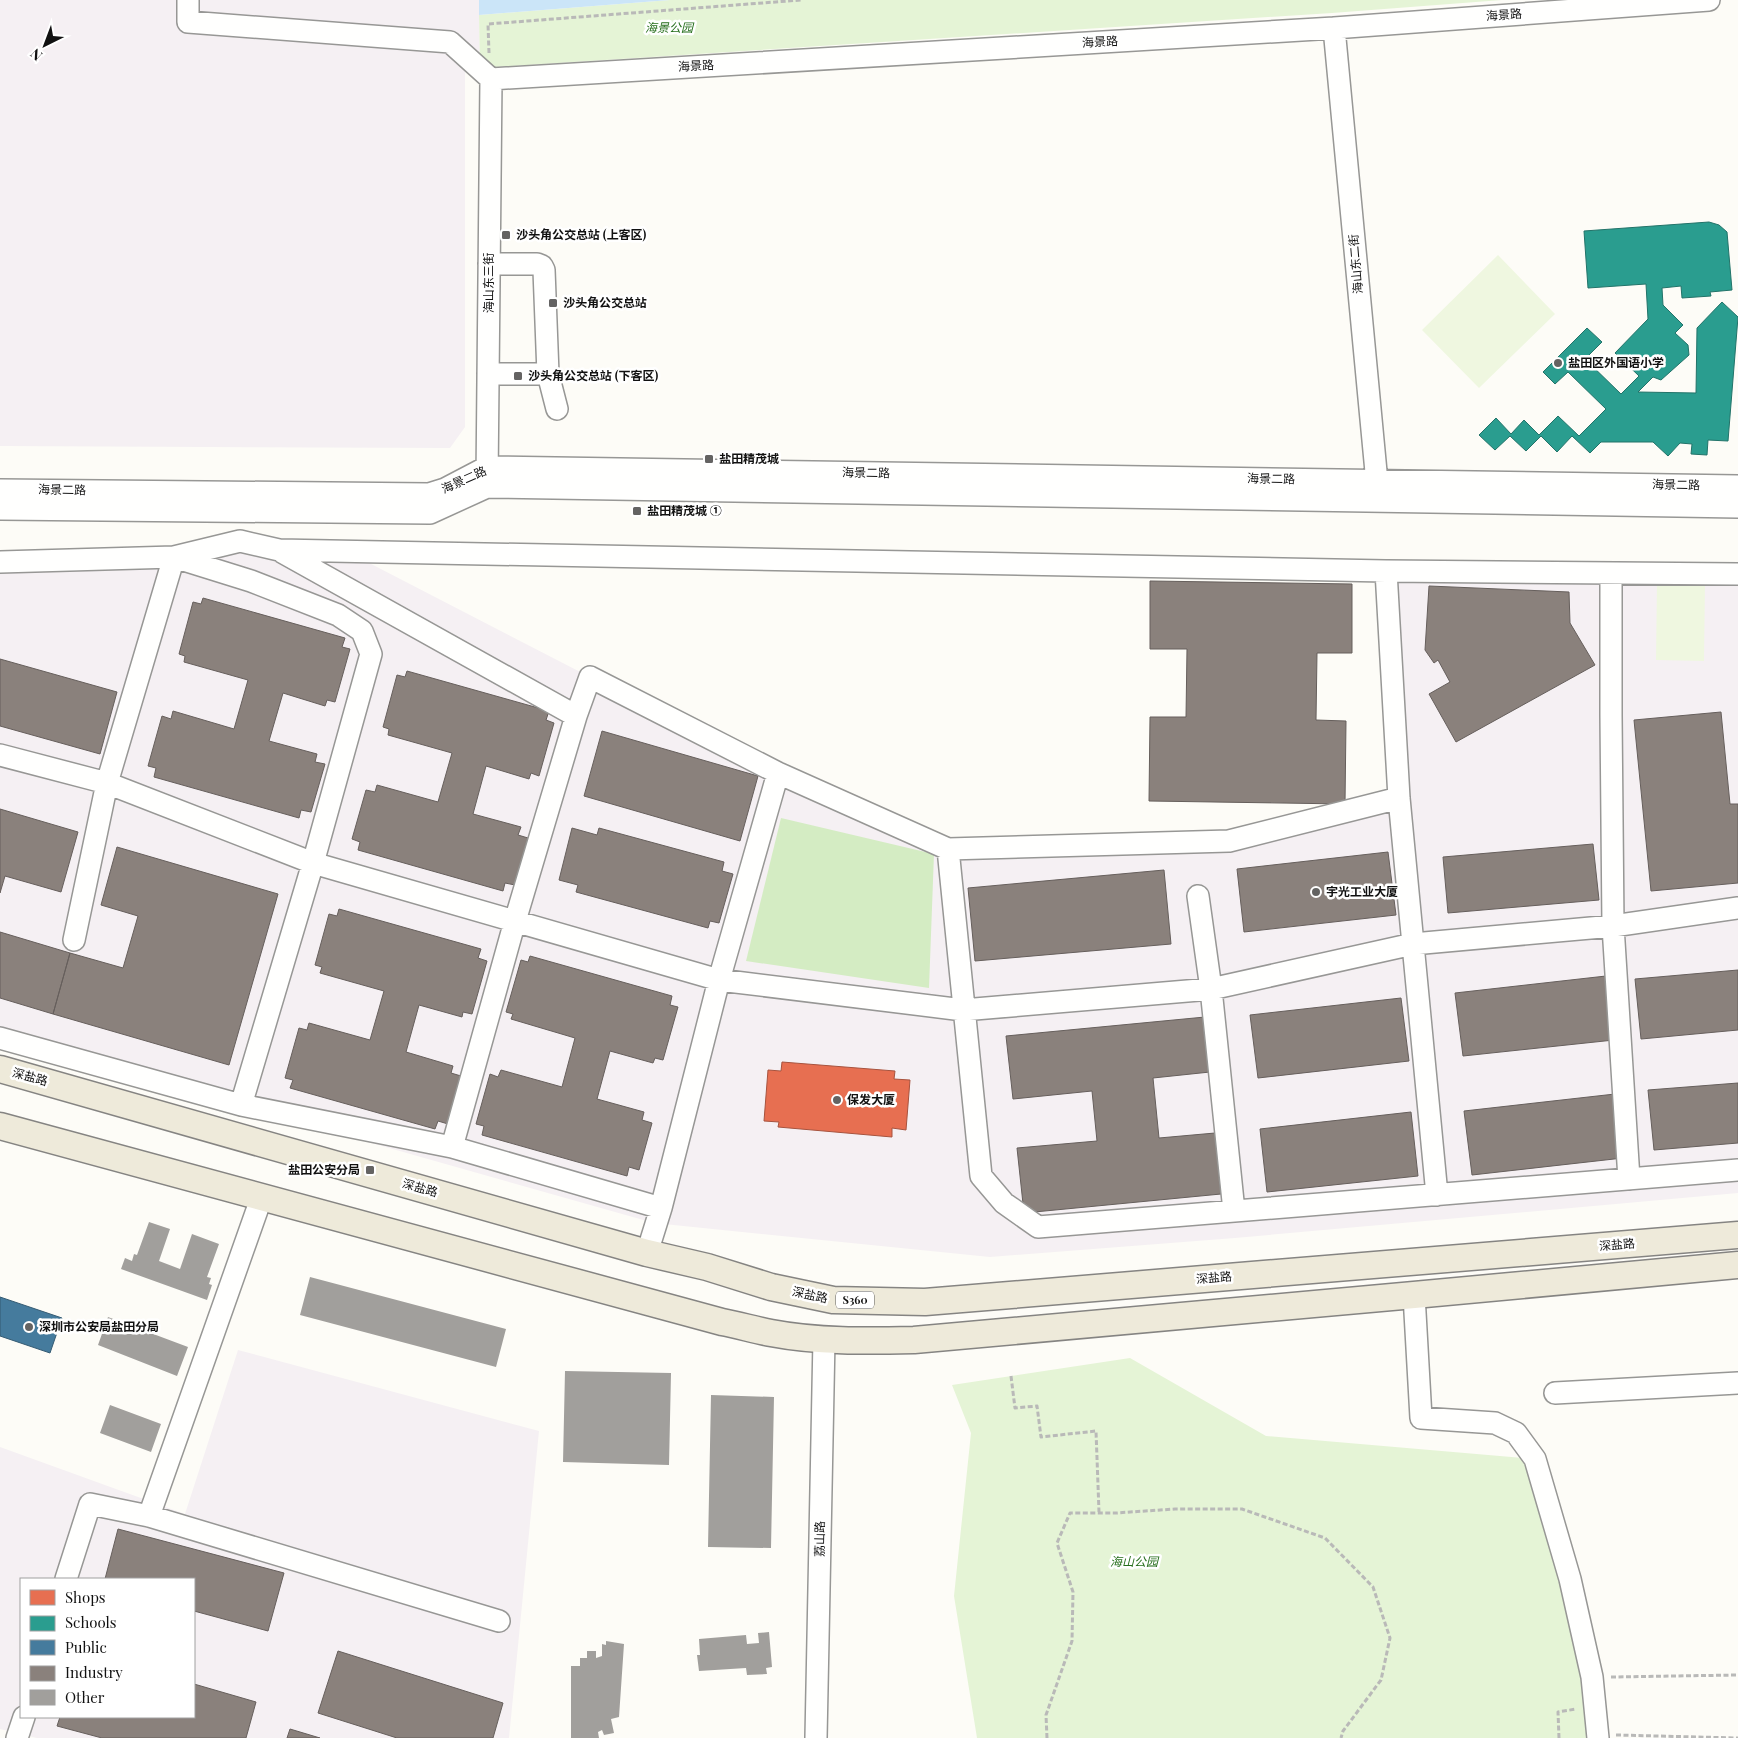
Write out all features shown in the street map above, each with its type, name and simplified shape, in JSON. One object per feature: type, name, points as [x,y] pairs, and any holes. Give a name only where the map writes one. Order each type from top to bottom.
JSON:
[{"type":"main road","name":"深盐路","points":[[0,1069],[647,1253],[707,1267],[771,1287],[833,1300],[925,1302],[1738,1235]]},
{"type":"main road","points":[[0,1126],[722,1322],[772,1333],[824,1339],[866,1341],[914,1340],[1738,1265]]},
{"type":"street","points":[[188,0],[188,22],[450,42],[490,79]]},
{"type":"street","name":"海景路","points":[[490,79],[1334,28],[1709,0]]},
{"type":"street","name":"海山东二街","points":[[1334,28],[1377,491]]},
{"type":"street","name":"海山东三街","points":[[487,477],[490,79]]},
{"type":"street","points":[[489,264],[537,264],[542,266],[544,270],[548,374],[557,409]]},
{"type":"street","points":[[488,374],[548,374]]},
{"type":"street","name":"海景二路","points":[[0,509],[430,513],[487,477]]},
{"type":"street","name":"海景二路","points":[[0,490],[429,494],[487,477],[1377,491],[1738,507]]},
{"type":"street","name":"海景二路","points":[[1377,491],[1738,486]]},
{"type":"street","points":[[0,562],[174,557],[240,541],[279,550],[1386,571],[1738,574]]},
{"type":"street","points":[[279,550],[576,716]]},
{"type":"street","points":[[74,940],[107,784],[174,557]]},
{"type":"street","points":[[174,557],[250,582],[338,615],[362,631],[370,654],[313,863],[241,1105]]},
{"type":"street","points":[[1386,571],[1399,798],[1437,1195]]},
{"type":"street","points":[[1611,573],[1613,926],[1629,1179]]},
{"type":"street","points":[[452,1147],[515,921],[576,716],[590,677],[778,773],[948,849],[1228,841],[1399,798]]},
{"type":"street","points":[[0,755],[107,784],[313,863],[719,980],[963,1010],[1211,989],[1413,944],[1613,926],[1738,908]]},
{"type":"street","points":[[647,1253],[661,1208],[719,980],[778,773]]},
{"type":"street","points":[[948,849],[981,1176],[1004,1203],[1038,1227],[1738,1170]]},
{"type":"street","points":[[1198,896],[1211,989],[1234,1211]]},
{"type":"street","points":[[0,1038],[241,1105],[452,1147],[661,1208]]},
{"type":"street","points":[[149,1516],[262,1196]]},
{"type":"street","points":[[1414,1295],[1422,1418],[1495,1423],[1516,1433],[1535,1459],[1570,1579],[1592,1677],[1598,1736]]},
{"type":"street","name":"荔山路","points":[[816,1738],[824,1339]]},
{"type":"street","points":[[1555,1394],[1738,1382]]},
{"type":"street","points":[[66,1578],[90,1504],[149,1516],[499,1621]]},
{"type":"street","points":[[17,1738],[24,1718]]},
{"type":"path","points":[[490,79],[488,24],[801,0]]},
{"type":"path","points":[[1011,1376],[1015,1408],[1037,1406],[1041,1437],[1096,1431],[1099,1512]]},
{"type":"path","points":[[1048,1738],[1046,1716],[1072,1642],[1073,1592],[1057,1543],[1070,1513],[1116,1513],[1174,1509],[1242,1509],[1325,1538],[1373,1587],[1390,1638],[1381,1680],[1343,1731],[1341,1738]]},
{"type":"path","points":[[1592,1677],[1738,1675]]},
{"type":"path","points":[[1559,1738],[1558,1712],[1595,1706]]},
{"type":"path","points":[[1598,1736],[1738,1738]]},
{"type":"shaded area","points":[[0,0],[479,0],[480,68],[465,68],[465,427],[450,448],[0,446]]},
{"type":"shaded area","points":[[240,541],[346,551],[590,677],[948,849],[1196,843],[1399,798],[1386,571],[1738,574],[1738,1193],[1235,1238],[990,1257],[654,1223],[0,1038],[0,554],[174,557]]},
{"type":"shaded area","points":[[238,1350],[539,1431],[509,1738],[37,1738],[0,1729],[0,1447],[185,1514]]},
{"type":"green space","name":"海景公园","points":[[670,0],[1502,0],[1332,13],[480,68],[479,15]]},
{"type":"green space","points":[[1498,255],[1555,314],[1479,388],[1422,330]]},
{"type":"green space","points":[[1657,581],[1705,582],[1704,661],[1656,660]]},
{"type":"green space","points":[[781,818],[934,854],[929,988],[746,961]]},
{"type":"green space","name":"海山公园","points":[[1130,1358],[1266,1436],[1535,1459],[1598,1738],[977,1738],[954,1596],[971,1433],[952,1385]]},
{"type":"water","points":[[479,0],[670,0],[479,15]]},
{"type":"building: Shops","name":"保发大厦","points":[[782,1062],[895,1071],[894,1079],[910,1080],[906,1130],[892,1128],[892,1137],[778,1127],[779,1122],[764,1121],[768,1070],[781,1071]]},
{"type":"building: Schools","points":[[1709,222],[1719,225],[1727,232],[1732,290],[1710,292],[1711,296],[1682,298],[1681,286],[1662,288],[1663,305],[1683,325],[1675,333],[1688,345],[1689,355],[1661,380],[1653,377],[1638,392],[1696,393],[1697,328],[1722,302],[1738,317],[1728,441],[1708,440],[1707,455],[1691,454],[1692,444],[1680,443],[1668,456],[1653,442],[1601,442],[1590,453],[1572,436],[1557,452],[1541,436],[1526,451],[1510,436],[1495,450],[1479,435],[1496,418],[1511,434],[1524,420],[1539,435],[1558,416],[1579,436],[1606,409],[1568,372],[1555,384],[1543,372],[1587,328],[1602,342],[1585,359],[1621,394],[1639,376],[1615,353],[1648,319],[1646,284],[1588,288],[1584,231]]},
{"type":"building: Public","name":"深圳市公安局盐田分局","points":[[0,1297],[62,1318],[50,1353],[0,1336]]},
{"type":"building: Industry","points":[[1150,581],[1352,584],[1352,653],[1317,653],[1316,720],[1346,721],[1345,804],[1149,801],[1150,717],[1186,717],[1187,649],[1150,649]]},
{"type":"building: Industry","points":[[1429,586],[1569,592],[1570,623],[1595,665],[1456,742],[1429,694],[1450,682],[1438,660],[1434,663],[1425,650]]},
{"type":"building: Industry","points":[[203,598],[345,638],[342,647],[350,649],[335,702],[327,700],[325,706],[283,693],[269,741],[317,754],[315,762],[325,764],[311,812],[301,810],[299,818],[154,777],[156,768],[148,766],[162,716],[171,719],[173,711],[234,729],[248,680],[184,662],[185,656],[179,654],[193,602],[201,604]]},
{"type":"building: Industry","points":[[0,659],[117,692],[100,754],[0,726]]},
{"type":"building: Industry","points":[[407,671],[549,711],[546,720],[554,723],[539,776],[531,773],[529,779],[486,766],[473,814],[521,827],[518,835],[528,838],[515,885],[505,883],[503,891],[358,850],[360,842],[352,839],[366,790],[375,792],[377,785],[438,802],[452,753],[388,735],[389,729],[383,727],[397,675],[405,677]]},
{"type":"building: Industry","points":[[1721,712],[1730,804],[1738,804],[1738,883],[1651,891],[1634,720]]},
{"type":"building: Industry","points":[[602,731],[758,776],[740,841],[584,796]]},
{"type":"building: Industry","points":[[0,809],[78,832],[61,892],[5,876],[0,893]]},
{"type":"building: Industry","points":[[572,828],[597,835],[599,828],[724,862],[722,871],[733,874],[719,923],[710,921],[708,928],[576,892],[578,885],[559,880]]},
{"type":"building: Industry","points":[[1593,844],[1599,900],[1448,913],[1443,857]]},
{"type":"building: Industry","points":[[117,847],[278,894],[229,1065],[53,1014],[70,953],[123,968],[138,916],[101,905]]},
{"type":"building: Industry","name":"宇光工业大厦","points":[[1388,852],[1396,915],[1244,932],[1237,869]]},
{"type":"building: Industry","points":[[1164,870],[1171,944],[975,961],[968,888]]},
{"type":"building: Industry","points":[[339,909],[481,949],[478,958],[487,961],[472,1014],[463,1012],[462,1017],[419,1005],[406,1052],[453,1066],[451,1073],[461,1076],[448,1124],[438,1121],[435,1129],[290,1088],[293,1080],[285,1078],[299,1028],[307,1030],[309,1023],[370,1040],[384,991],[320,973],[322,967],[315,965],[329,914],[337,916]]},
{"type":"building: Industry","points":[[0,932],[70,953],[53,1014],[0,998]]},
{"type":"building: Industry","points":[[530,956],[672,996],[670,1005],[678,1007],[663,1060],[655,1058],[653,1063],[610,1051],[597,1099],[644,1112],[642,1120],[652,1123],[639,1170],[629,1167],[627,1176],[482,1135],[484,1126],[476,1124],[490,1074],[498,1077],[501,1070],[562,1087],[575,1038],[511,1019],[513,1014],[506,1012],[521,960],[528,962]]},
{"type":"building: Industry","points":[[1738,970],[1738,1030],[1641,1039],[1635,979]]},
{"type":"building: Industry","points":[[1606,976],[1614,1040],[1463,1056],[1455,993]]},
{"type":"building: Industry","points":[[1401,998],[1409,1061],[1258,1078],[1250,1015]]},
{"type":"building: Industry","points":[[1205,1017],[1210,1072],[1153,1078],[1159,1138],[1215,1133],[1221,1194],[1024,1213],[1017,1148],[1097,1141],[1092,1091],[1013,1099],[1006,1036]]},
{"type":"building: Industry","points":[[1738,1083],[1738,1143],[1654,1150],[1648,1090]]},
{"type":"building: Industry","points":[[1615,1094],[1623,1158],[1472,1175],[1464,1111]]},
{"type":"building: Industry","points":[[1411,1112],[1418,1176],[1267,1192],[1260,1129]]},
{"type":"building: Industry","points":[[118,1529],[284,1573],[268,1631],[195,1611],[195,1578],[105,1578]]},
{"type":"building: Industry","points":[[338,1651],[503,1703],[493,1738],[397,1738],[318,1713]]},
{"type":"building: Industry","points":[[195,1684],[256,1702],[246,1738],[102,1738],[57,1726],[60,1718],[195,1718]]},
{"type":"building: Industry","points":[[290,1729],[320,1738],[287,1738]]},
{"type":"building: Other","points":[[149,1222],[170,1229],[159,1261],[180,1269],[192,1234],[219,1244],[207,1277],[211,1278],[209,1284],[212,1285],[207,1300],[121,1269],[125,1258],[132,1261],[134,1254],[137,1255]]},
{"type":"building: Other","points":[[310,1277],[506,1329],[496,1367],[300,1315]]},
{"type":"building: Other","points":[[108,1317],[188,1347],[177,1376],[98,1345]]},
{"type":"building: Other","points":[[565,1371],[671,1373],[669,1465],[563,1462]]},
{"type":"building: Other","points":[[711,1395],[774,1397],[771,1548],[708,1547]]},
{"type":"building: Other","points":[[110,1405],[161,1424],[151,1452],[100,1433]]},
{"type":"building: Other","points":[[769,1632],[772,1667],[766,1668],[767,1674],[747,1675],[746,1668],[699,1671],[697,1655],[700,1655],[699,1639],[746,1635],[747,1644],[759,1643],[758,1633]]},
{"type":"building: Other","points":[[606,1641],[624,1644],[619,1717],[611,1719],[614,1733],[604,1735],[602,1730],[598,1732],[599,1738],[571,1738],[571,1666],[580,1666],[580,1658],[587,1658],[587,1651],[596,1651],[596,1658],[602,1656],[602,1644],[606,1645]]},
{"type":"place","name":"沙头角公交总站 (上客区)","points":[[506,235]]},
{"type":"place","name":"沙头角公交总站","points":[[553,303]]},
{"type":"place","name":"盐田区外国语小学","points":[[1558,363]]},
{"type":"place","name":"沙头角公交总站 (下客区)","points":[[518,376]]},
{"type":"place","name":"盐田精茂城","points":[[709,459]]},
{"type":"place","name":"盐田精茂城 ①","points":[[637,511]]},
{"type":"place","name":"宇光工业大厦","points":[[1316,892]]},
{"type":"place","name":"保发大厦","points":[[837,1100]]},
{"type":"place","name":"盐田公安分局","points":[[370,1170]]},
{"type":"place","name":"深圳市公安局盐田分局","points":[[29,1327]]}]
